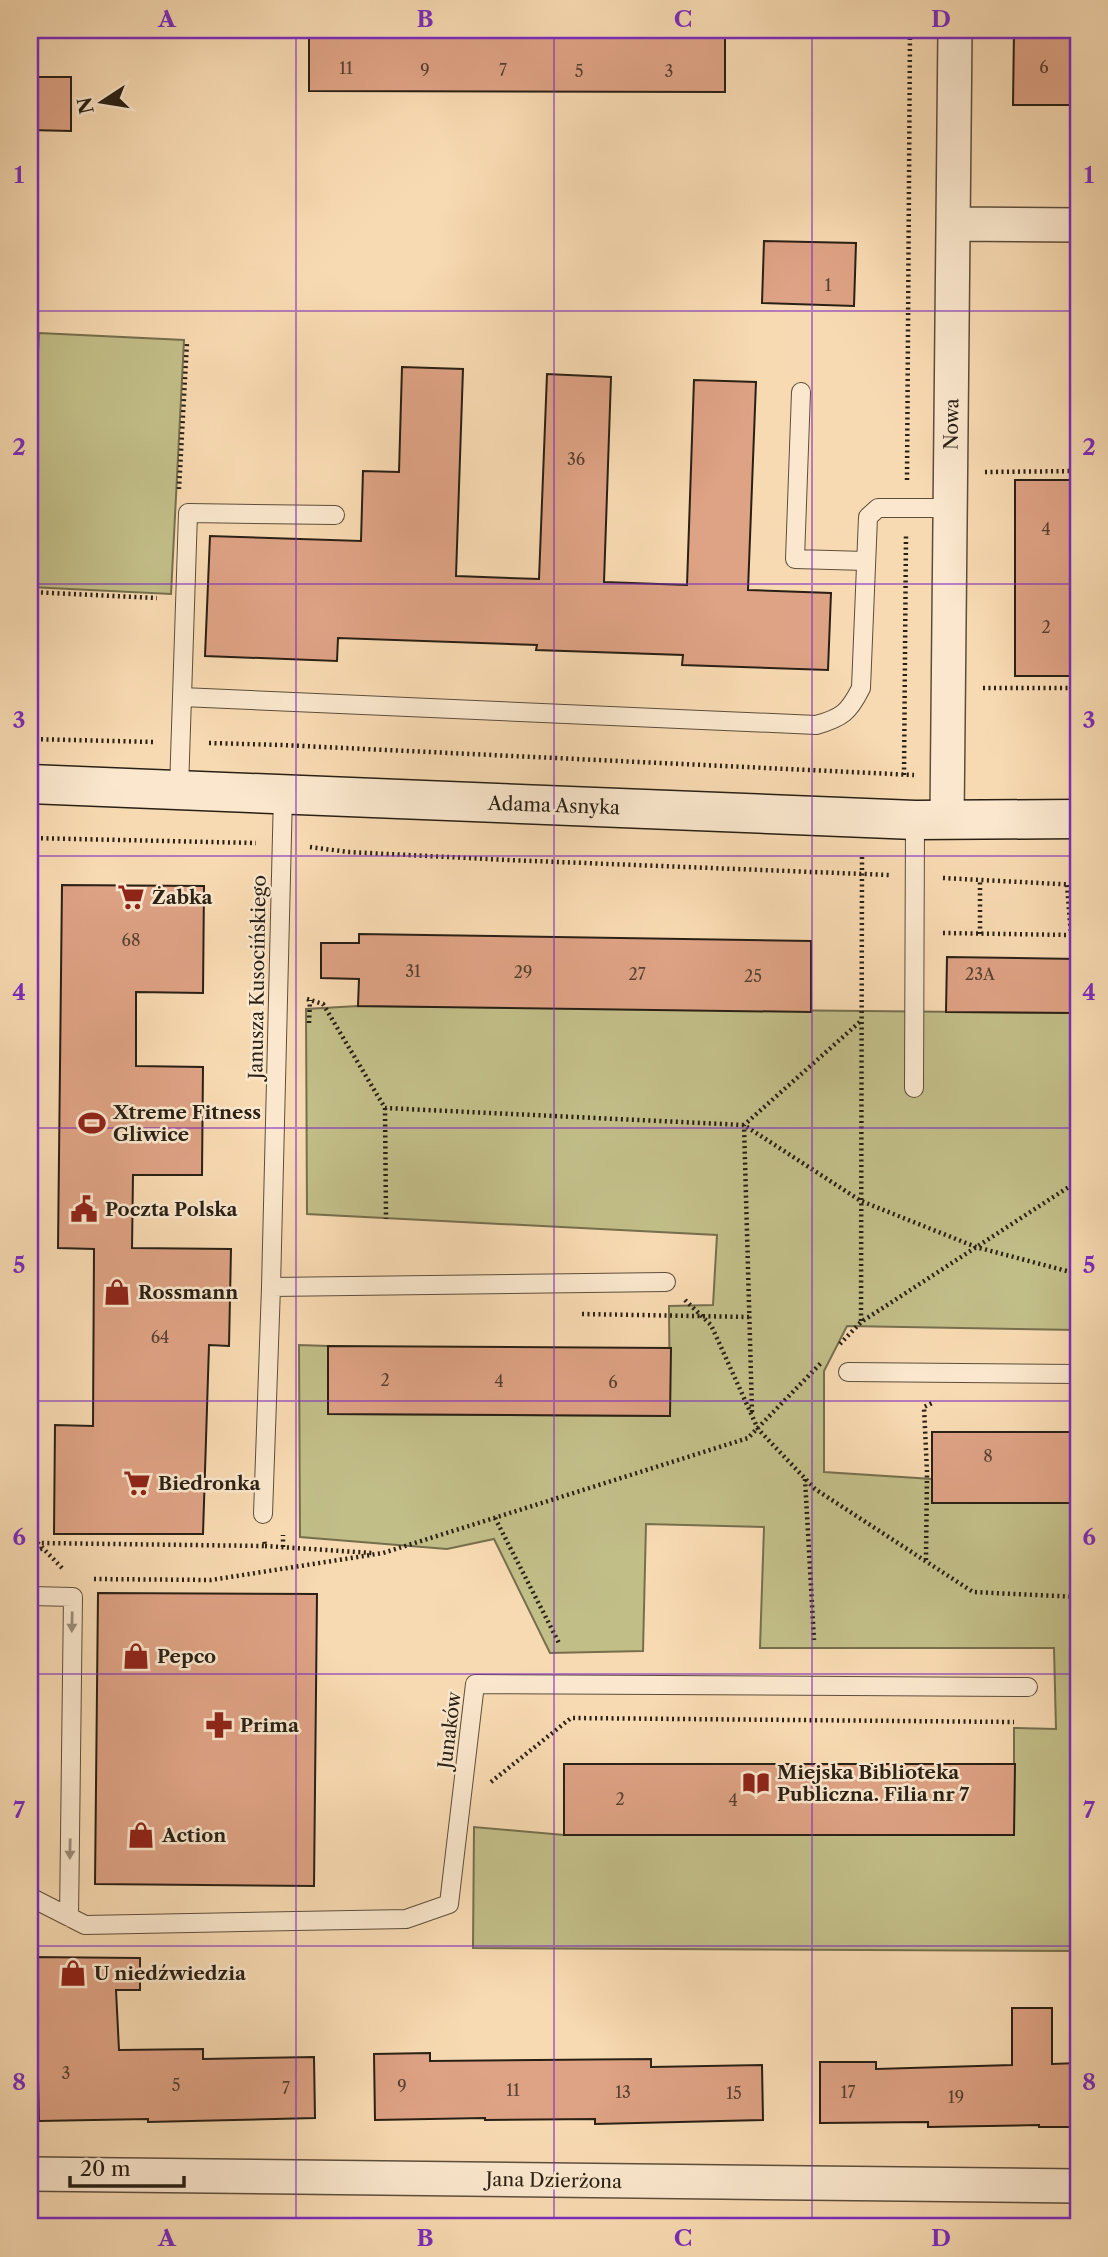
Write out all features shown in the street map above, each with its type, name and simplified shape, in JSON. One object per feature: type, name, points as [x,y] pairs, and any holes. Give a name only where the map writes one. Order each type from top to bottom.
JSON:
[{"type":"street","name":"Nowa","points":[[931,819],[947,771],[955,30]]},
{"type":"street","points":[[953,225],[1078,225]]},
{"type":"street","name":"Adama Asnyka","points":[[30,784],[862,818],[1078,819]]},
{"type":"street","name":"Jana Dzierżona","points":[[30,2174],[1078,2186]]},
{"type":"lane","points":[[801,392],[795,559],[866,561]]},
{"type":"lane","points":[[182,697],[816,725],[838,719],[852,706],[861,688],[868,517],[878,508],[950,508]]},
{"type":"lane","points":[[179,789],[188,513],[335,515]]},
{"type":"lane","name":"Janusza Kusocińskiego","points":[[263,1514],[283,794]]},
{"type":"lane","points":[[914,1088],[914,876],[931,819]]},
{"type":"lane","points":[[271,1287],[666,1282]]},
{"type":"lane","points":[[848,1372],[1078,1374]]},
{"type":"lane","points":[[30,1596],[73,1587],[69,1917]]},
{"type":"lane","name":"Junaków","points":[[30,1897],[85,1925],[406,1919],[449,1904],[475,1684],[1028,1687]]},
{"type":"path","points":[[904,775],[910,30]]},
{"type":"path","points":[[975,472],[1078,471]]},
{"type":"path","points":[[30,592],[157,597]]},
{"type":"path","points":[[975,688],[1078,688]]},
{"type":"path","points":[[30,739],[281,745],[904,775],[947,771]]},
{"type":"path","points":[[861,1322],[862,818]]},
{"type":"path","points":[[30,838],[281,844],[348,852],[1078,885]]},
{"type":"path","points":[[980,934],[981,880]]},
{"type":"path","points":[[914,933],[1070,935],[1067,885]]},
{"type":"path","points":[[278,990],[324,1004],[385,1108],[386,1219]]},
{"type":"path","points":[[752,1416],[744,1125],[862,1020]]},
{"type":"path","points":[[385,1108],[744,1125],[861,1201],[976,1247],[1078,1274]]},
{"type":"path","points":[[833,1351],[861,1322],[1078,1181]]},
{"type":"path","points":[[666,1282],[711,1325],[758,1429],[815,1489],[973,1592],[1078,1597]]},
{"type":"path","points":[[383,1553],[265,1546],[38,1543],[73,1587],[211,1580],[383,1553],[748,1438],[823,1361]]},
{"type":"path","points":[[924,1407],[927,1472],[926,1561]]},
{"type":"path","points":[[805,1478],[814,1640]]},
{"type":"path","points":[[263,1514],[265,1546]]},
{"type":"path","points":[[495,1518],[560,1645]]},
{"type":"path","points":[[30,1554],[43,1548]]},
{"type":"path","points":[[460,1806],[571,1718],[1014,1722]]},
{"type":"shaded area","points":[[39,333],[184,340],[171,594],[30,587],[30,521]]},
{"type":"shaded area","points":[[358,1006],[1078,1013],[1078,1330],[847,1326],[824,1371],[824,1472],[932,1479],[932,1503],[1078,1503],[1078,1951],[473,1948],[474,1827],[564,1835],[1014,1835],[1014,1728],[1056,1729],[1054,1648],[760,1648],[764,1527],[646,1524],[643,1651],[550,1653],[494,1539],[447,1549],[300,1537],[299,1345],[328,1346],[328,1414],[670,1416],[669,1306],[713,1305],[717,1235],[307,1214],[306,1009]]},
{"type":"building","points":[[309,30],[725,30],[725,92],[309,91]]},
{"type":"building","points":[[1014,30],[1074,30],[1074,105],[1013,105]]},
{"type":"building","points":[[30,77],[71,77],[71,131],[30,130]]},
{"type":"building","points":[[764,241],[856,243],[854,306],[762,303]]},
{"type":"building","points":[[402,367],[463,369],[456,576],[539,579],[547,374],[611,377],[604,582],[687,585],[694,380],[756,382],[748,590],[831,593],[828,670],[682,665],[683,655],[536,650],[537,645],[338,638],[337,661],[205,656],[210,536],[361,541],[363,471],[399,472]]},
{"type":"building","points":[[1015,480],[1078,480],[1077,676],[1015,676]]},
{"type":"building","points":[[62,885],[204,886],[203,993],[136,992],[136,1066],[203,1067],[202,1175],[133,1175],[132,1248],[231,1249],[229,1346],[209,1345],[203,1534],[54,1534],[55,1425],[93,1426],[94,1249],[58,1248]]},
{"type":"building","points":[[359,934],[811,941],[811,1012],[358,1006],[359,979],[321,978],[321,943],[359,943]]},
{"type":"building","points":[[947,957],[1078,959],[1078,1013],[946,1012]]},
{"type":"building","points":[[328,1346],[671,1348],[670,1416],[328,1414]]},
{"type":"building","points":[[932,1432],[1078,1432],[1078,1503],[932,1503]]},
{"type":"building","points":[[98,1593],[317,1594],[314,1886],[95,1884]]},
{"type":"building","points":[[564,1764],[1015,1764],[1014,1835],[564,1835]]},
{"type":"building","points":[[30,1957],[140,1958],[140,1990],[116,1990],[119,2050],[203,2049],[203,2059],[314,2057],[315,2118],[148,2122],[148,2119],[39,2121],[36,1988],[30,1988]]},
{"type":"building","points":[[1012,2008],[1052,2008],[1052,2064],[1078,2063],[1078,2127],[928,2127],[928,2122],[820,2123],[820,2062],[876,2062],[876,2069],[1012,2065]]},
{"type":"building","points":[[430,2053],[430,2061],[651,2059],[651,2067],[762,2065],[763,2120],[595,2124],[595,2119],[375,2120],[374,2054]]},
{"type":"place","name":"Żabka","points":[[131,897]]},
{"type":"place","name":"Xtreme Fitness Gliwice","points":[[92,1123]]},
{"type":"place","name":"Poczta Polska","points":[[84,1209]]},
{"type":"place","name":"Rossmann","points":[[117,1292]]},
{"type":"place","name":"Biedronka","points":[[137,1483]]},
{"type":"place","name":"Pepco","points":[[136,1656]]},
{"type":"place","name":"Prima","points":[[219,1725]]},
{"type":"place","name":"Miejska Biblioteka Publiczna. Filia nr 7","points":[[756,1783]]},
{"type":"place","name":"Action","points":[[141,1835]]},
{"type":"place","name":"U niedźwiedzia","points":[[73,1973]]}]
